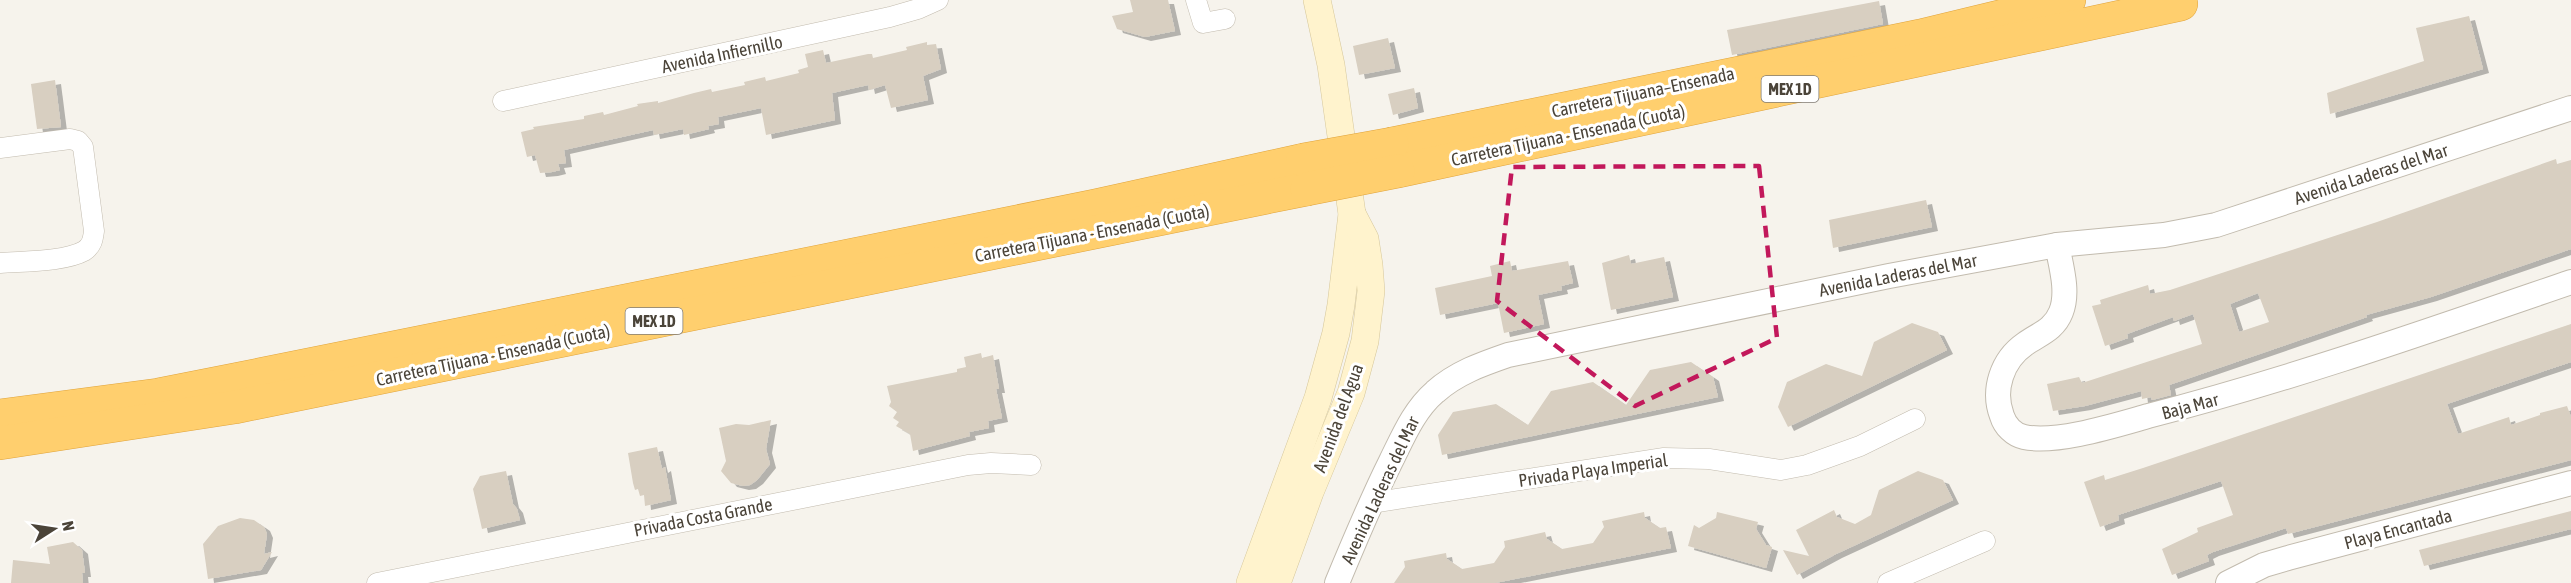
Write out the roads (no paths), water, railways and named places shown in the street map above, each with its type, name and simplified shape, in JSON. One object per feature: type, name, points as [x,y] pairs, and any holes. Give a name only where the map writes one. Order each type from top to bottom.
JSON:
[{"type":"highway","name":"Carretera Tijuana–Ensenada","points":[[1395,157],[2069,0]]},
{"type":"highway","name":"Carretera Tijuana - Ensenada (Cuota)","points":[[0,443],[235,407],[1305,175],[1844,78],[2181,4]]},
{"type":"highway","name":"Carretera Tijuana - Ensenada (Cuota)","points":[[0,416],[158,395],[1095,206],[1305,175]]},
{"type":"main road","name":"Avenida del Agua","points":[[1250,583],[1329,362],[1341,305],[1352,214],[1331,65],[1317,0]]},
{"type":"main road","name":"Avenida del Agua","points":[[1277,583],[1310,492],[1351,393],[1365,341],[1371,291],[1369,265],[1365,239],[1352,214]]},
{"type":"street","name":"Avenida Infiernillo","points":[[503,101],[879,20],[918,9],[938,0]]},
{"type":"street","points":[[1196,0],[1203,23],[1225,18]]},
{"type":"street","name":"Avenida Laderas del Mar","points":[[1337,583],[1406,429],[1434,392],[1476,366],[1508,355],[1889,276],[2057,245],[2164,236],[2216,225],[2571,108]]},
{"type":"street","points":[[0,148],[70,139],[78,141],[83,147],[94,231],[92,241],[84,251],[55,257],[0,263]]},
{"type":"street","name":"Baja Mar","points":[[2057,245],[2064,283],[2062,311],[2054,326],[2024,345],[2012,357],[2004,368],[1999,383],[1998,401],[2002,417],[2009,429],[2023,437],[2072,435],[2228,396],[2430,331],[2571,282]]},
{"type":"street","name":"Privada Playa Imperial","points":[[1371,503],[1664,458],[1709,459],[1781,470],[1807,465],[1860,446],[1915,419]]},
{"type":"street","name":"Privada Costa Grande","points":[[377,583],[968,465],[991,463],[1031,465]]},
{"type":"street","name":"Playa Encantada","points":[[2228,583],[2264,565],[2288,558],[2571,483]]},
{"type":"street","points":[[1888,583],[1985,541]]}]
